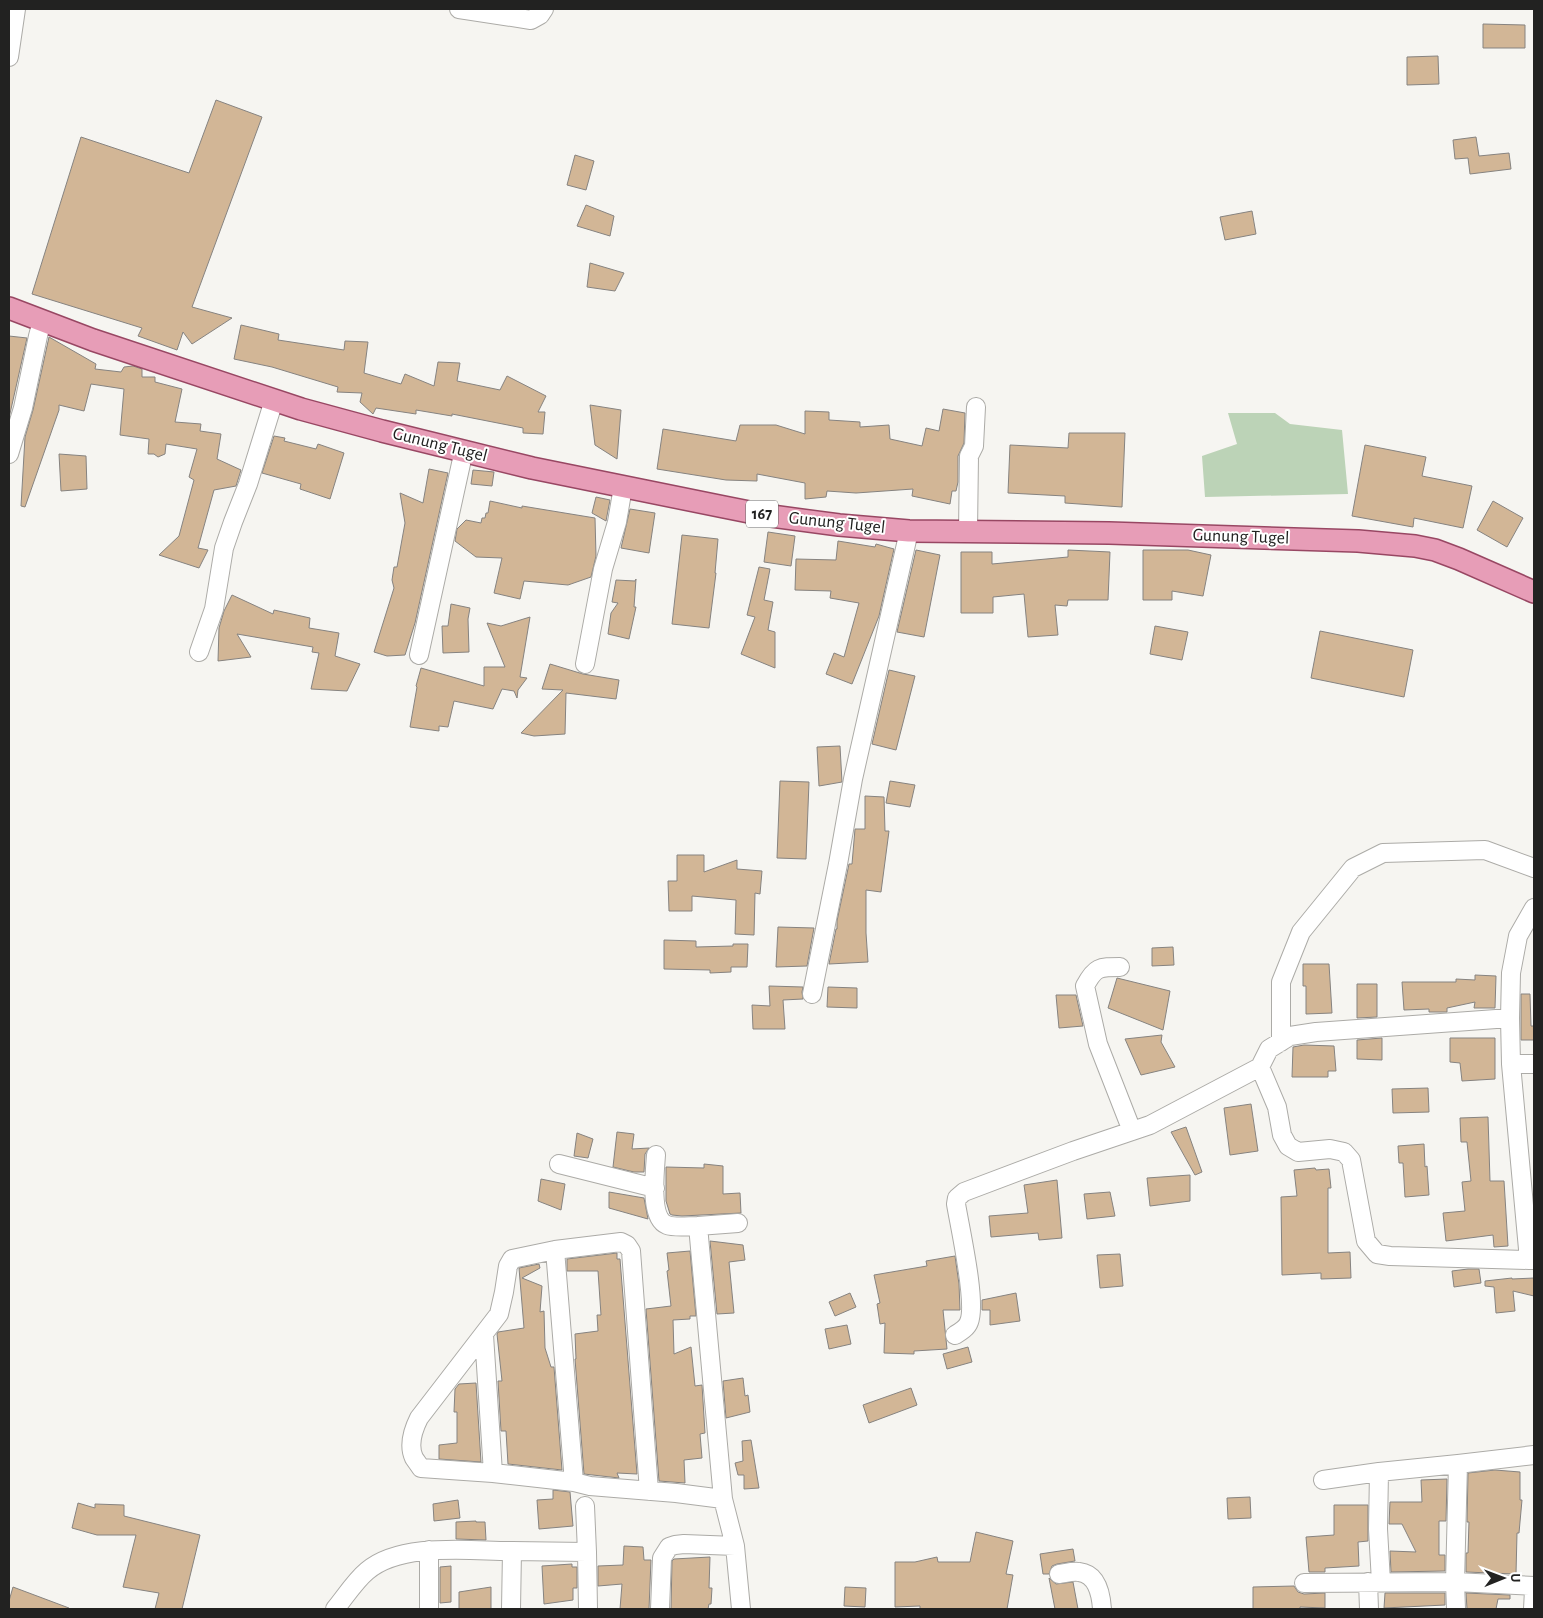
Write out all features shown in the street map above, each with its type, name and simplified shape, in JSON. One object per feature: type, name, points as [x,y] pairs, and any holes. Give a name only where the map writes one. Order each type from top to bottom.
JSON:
[{"type":"main road","name":"Gunung Tugel","points":[[9,308],[93,340],[274,400],[382,431],[532,468],[764,514],[839,524],[909,530],[1109,533],[1358,541],[1415,546],[1435,550],[1459,559],[1534,592]]},
{"type":"street","points":[[9,57],[16,9]]},
{"type":"street","points":[[459,9],[530,20],[540,15],[544,9]]},
{"type":"street","points":[[9,454],[23,408],[42,320]]},
{"type":"street","points":[[199,652],[214,609],[224,548],[248,484],[274,400]]},
{"type":"street","points":[[968,532],[969,456],[974,446],[976,407]]},
{"type":"street","points":[[419,655],[464,450]]},
{"type":"street","points":[[585,664],[603,569],[618,522],[623,487]]},
{"type":"street","points":[[812,994],[853,779],[909,530]]},
{"type":"street","points":[[1280,1042],[1281,982],[1301,932],[1352,868],[1383,853],[1485,850],[1534,868]]},
{"type":"street","points":[[1260,1067],[1277,1107],[1282,1135],[1288,1146],[1298,1152],[1330,1149],[1344,1152],[1351,1160],[1366,1241],[1377,1254],[1532,1260],[1511,1064],[1510,1018],[1511,973],[1518,936],[1534,908]]},
{"type":"street","points":[[1120,967],[1102,967],[1092,973],[1085,986],[1098,1044],[1132,1131]]},
{"type":"street","points":[[955,1335],[968,1325],[972,1308],[956,1204],[960,1195],[1074,1151],[1150,1125],[1260,1067],[1269,1049],[1290,1036],[1316,1032],[1510,1018]]},
{"type":"street","points":[[1511,1064],[1534,1064]]},
{"type":"street","points":[[656,1155],[656,1213],[661,1221],[668,1226],[738,1223]]},
{"type":"street","points":[[560,1164],[655,1188]]},
{"type":"street","points":[[698,1226],[724,1499],[735,1546],[741,1609]]},
{"type":"street","points":[[649,1491],[631,1251],[627,1244],[621,1242],[556,1250],[512,1259],[508,1266],[499,1314],[419,1418],[413,1429],[414,1458],[422,1468],[493,1473],[574,1482],[590,1486],[724,1499]]},
{"type":"street","points":[[556,1250],[574,1482]]},
{"type":"street","points":[[484,1335],[493,1473]]},
{"type":"street","points":[[1323,1480],[1534,1455]]},
{"type":"street","points":[[1456,1609],[1458,1464]]},
{"type":"street","points":[[1369,1609],[1375,1582],[1379,1472]]},
{"type":"street","points":[[585,1506],[588,1609]]},
{"type":"street","points":[[660,1609],[662,1558],[669,1547],[684,1544],[735,1546]]},
{"type":"street","points":[[335,1609],[366,1571],[383,1560],[403,1554],[429,1550],[587,1552]]},
{"type":"street","points":[[429,1550],[429,1609]]},
{"type":"street","points":[[511,1609],[512,1551]]},
{"type":"street","points":[[1059,1574],[1082,1572],[1091,1578],[1098,1585],[1102,1598],[1102,1609]]},
{"type":"street","points":[[1304,1584],[1455,1582],[1534,1586]]},
{"type":"street","points":[[1533,1609],[1534,1590]]},
{"type":"green space","points":[[1228,413],[1275,413],[1290,424],[1342,430],[1348,494],[1205,497],[1202,456],[1237,444]]},
{"type":"building","points":[[1483,24],[1525,25],[1525,48],[1483,48]]},
{"type":"building","points":[[1438,56],[1439,84],[1407,85],[1407,57]]},
{"type":"building","points":[[216,100],[262,117],[192,307],[232,318],[192,344],[183,332],[177,350],[138,336],[142,328],[32,294],[81,137],[189,173]]},
{"type":"building","points":[[1476,137],[1479,156],[1509,153],[1511,169],[1470,174],[1468,158],[1455,159],[1453,140]]},
{"type":"building","points":[[575,155],[594,161],[586,190],[567,185]]},
{"type":"building","points":[[586,205],[614,216],[610,236],[577,226]]},
{"type":"building","points":[[1252,211],[1256,234],[1225,240],[1220,217]]},
{"type":"building","points":[[590,263],[624,273],[615,291],[587,287]]},
{"type":"building","points":[[241,325],[279,334],[278,340],[344,350],[345,341],[368,342],[364,373],[401,384],[405,374],[434,386],[438,362],[460,363],[457,381],[500,390],[507,376],[546,396],[538,412],[545,412],[543,434],[523,433],[523,428],[452,414],[452,416],[416,410],[416,414],[376,408],[373,414],[360,402],[362,393],[337,392],[338,387],[272,367],[234,359]]},
{"type":"building","points":[[9,336],[27,338],[9,418]]},
{"type":"building","points":[[49,337],[96,364],[95,369],[121,372],[124,367],[133,366],[142,369],[142,377],[155,377],[155,382],[182,389],[175,422],[201,424],[200,431],[221,434],[217,459],[241,470],[236,486],[214,490],[198,548],[208,550],[199,568],[159,555],[179,536],[194,480],[189,477],[197,449],[166,444],[165,454],[158,457],[154,454],[148,454],[149,439],[120,435],[124,389],[91,384],[84,411],[59,405],[59,410],[25,507],[21,506],[25,437]]},
{"type":"building","points":[[590,405],[621,410],[617,459],[595,445]]},
{"type":"building","points":[[943,409],[965,413],[964,443],[958,456],[958,482],[956,491],[952,491],[950,504],[912,496],[913,489],[856,493],[827,491],[826,497],[805,499],[805,483],[757,474],[757,481],[726,480],[657,469],[663,429],[736,441],[740,425],[776,425],[805,434],[805,411],[829,412],[829,420],[860,422],[860,427],[889,425],[890,439],[922,446],[926,428],[939,431]]},
{"type":"building","points":[[1069,433],[1125,433],[1122,507],[1065,503],[1065,496],[1008,493],[1010,445],[1068,448]]},
{"type":"building","points":[[274,436],[285,438],[284,441],[316,449],[318,444],[344,453],[330,499],[300,489],[301,484],[262,473]]},
{"type":"building","points":[[1365,445],[1426,457],[1422,476],[1472,486],[1463,528],[1414,518],[1413,527],[1352,516]]},
{"type":"building","points":[[59,454],[86,456],[87,489],[61,491]]},
{"type":"building","points":[[429,469],[448,473],[415,623],[405,655],[387,656],[374,652],[394,588],[392,580],[394,567],[397,567],[405,523],[400,493],[423,503]]},
{"type":"building","points":[[473,470],[494,472],[492,486],[471,484]]},
{"type":"building","points":[[596,497],[610,500],[606,521],[592,513]]},
{"type":"building","points":[[490,501],[522,508],[522,506],[595,518],[596,556],[591,577],[568,585],[524,581],[520,599],[494,593],[502,558],[476,557],[455,541],[457,529],[466,520],[481,523],[482,518],[485,518],[486,513],[488,513]]},
{"type":"building","points":[[1493,501],[1523,518],[1507,547],[1477,530]]},
{"type":"building","points":[[630,509],[655,513],[649,553],[621,548]]},
{"type":"building","points":[[768,532],[795,536],[791,566],[764,562]]},
{"type":"building","points":[[682,535],[718,539],[709,628],[672,624]]},
{"type":"building","points":[[838,541],[875,547],[876,544],[894,549],[879,616],[852,684],[826,674],[834,653],[844,657],[859,603],[830,598],[831,591],[795,590],[796,559],[836,560]]},
{"type":"building","points":[[916,550],[940,555],[924,637],[897,632]]},
{"type":"building","points":[[1068,550],[1110,552],[1108,600],[1068,600],[1067,606],[1055,605],[1058,635],[1028,637],[1024,594],[993,597],[993,613],[961,613],[961,552],[992,552],[992,564],[1068,557]]},
{"type":"building","points":[[1143,550],[1188,550],[1211,555],[1203,596],[1172,591],[1172,600],[1143,600]]},
{"type":"building","points":[[759,567],[770,569],[764,600],[773,602],[768,630],[775,632],[775,668],[741,654],[755,617],[747,615]]},
{"type":"building","points":[[636,579],[634,607],[636,607],[629,639],[608,634],[611,613],[618,603],[612,602],[616,580],[635,581]]},
{"type":"building","points":[[232,595],[273,614],[274,610],[310,618],[309,628],[339,633],[335,656],[360,664],[347,691],[311,689],[319,653],[312,652],[313,647],[237,634],[251,657],[218,661],[219,628],[224,611]]},
{"type":"building","points":[[451,604],[470,608],[468,619],[469,652],[443,653],[442,626],[448,626]]},
{"type":"building","points":[[530,617],[520,677],[527,678],[518,690],[517,698],[514,691],[502,689],[493,709],[454,701],[448,727],[439,726],[439,731],[410,727],[416,686],[421,668],[484,686],[484,667],[505,667],[487,623],[501,626]]},
{"type":"building","points":[[1155,626],[1188,632],[1182,660],[1150,654]]},
{"type":"building","points":[[1320,631],[1413,650],[1404,697],[1311,678]]},
{"type":"building","points":[[550,664],[583,674],[619,680],[616,699],[566,693],[565,734],[534,736],[521,733],[563,690],[542,689]]},
{"type":"building","points":[[889,670],[915,676],[896,750],[872,744]]},
{"type":"building","points":[[840,746],[842,782],[819,786],[817,747]]},
{"type":"building","points":[[780,781],[809,782],[806,859],[777,858]]},
{"type":"building","points":[[890,781],[915,785],[910,807],[886,803]]},
{"type":"building","points":[[865,796],[884,797],[885,831],[889,831],[881,892],[866,890],[868,962],[829,964],[849,864],[852,864],[855,829],[865,829]]},
{"type":"building","points":[[677,855],[704,855],[704,872],[737,860],[737,869],[762,871],[760,894],[755,893],[754,935],[735,934],[736,900],[692,896],[692,911],[669,911],[668,881],[677,881]]},
{"type":"building","points":[[778,927],[814,928],[807,966],[776,967]]},
{"type":"building","points":[[664,940],[696,941],[696,947],[748,944],[747,967],[731,967],[731,972],[710,973],[710,970],[664,969]]},
{"type":"building","points":[[1173,947],[1174,965],[1152,966],[1152,948]]},
{"type":"building","points":[[1303,964],[1329,964],[1332,1013],[1306,1014],[1306,986],[1303,986]]},
{"type":"building","points":[[1475,975],[1496,976],[1495,1008],[1474,1008],[1475,1002],[1447,1008],[1447,1012],[1429,1012],[1429,1009],[1404,1010],[1402,982],[1456,982],[1456,979],[1475,980]]},
{"type":"building","points":[[1117,978],[1170,991],[1163,1030],[1108,1008]]},
{"type":"building","points":[[1357,984],[1377,984],[1377,1017],[1357,1018]]},
{"type":"building","points":[[769,986],[803,987],[803,999],[783,1000],[785,1029],[753,1029],[752,1005],[770,1006]]},
{"type":"building","points":[[828,987],[857,988],[857,1008],[827,1007]]},
{"type":"building","points":[[1521,994],[1530,994],[1531,1026],[1534,1026],[1534,1040],[1521,1040]]},
{"type":"building","points":[[1056,995],[1076,995],[1083,1026],[1059,1028]]},
{"type":"building","points":[[1162,1035],[1161,1042],[1175,1067],[1141,1075],[1125,1039]]},
{"type":"building","points":[[1382,1038],[1382,1060],[1357,1059],[1357,1040]]},
{"type":"building","points":[[1450,1038],[1495,1038],[1495,1079],[1462,1081],[1460,1063],[1450,1062]]},
{"type":"building","points":[[1304,1045],[1334,1046],[1336,1071],[1328,1071],[1328,1077],[1292,1077],[1293,1047]]},
{"type":"building","points":[[1428,1088],[1429,1112],[1393,1113],[1392,1089]]},
{"type":"building","points":[[1251,1104],[1258,1151],[1230,1155],[1224,1108]]},
{"type":"building","points":[[1488,1117],[1490,1181],[1504,1181],[1508,1246],[1494,1247],[1493,1235],[1446,1241],[1443,1213],[1465,1211],[1462,1182],[1471,1181],[1467,1142],[1461,1142],[1460,1118]]},
{"type":"building","points":[[1186,1127],[1202,1172],[1195,1175],[1171,1132]]},
{"type":"building","points":[[617,1132],[634,1134],[632,1149],[649,1148],[645,1154],[644,1172],[634,1172],[613,1167]]},
{"type":"building","points":[[577,1133],[593,1139],[588,1158],[574,1156]]},
{"type":"building","points":[[1424,1144],[1429,1195],[1405,1197],[1403,1163],[1399,1163],[1398,1146]]},
{"type":"building","points":[[704,1164],[723,1166],[723,1194],[740,1193],[741,1213],[682,1216],[670,1214],[666,1201],[666,1167],[704,1168]]},
{"type":"building","points":[[1315,1168],[1316,1170],[1329,1169],[1331,1188],[1328,1188],[1328,1253],[1350,1252],[1351,1278],[1321,1279],[1321,1273],[1282,1275],[1281,1197],[1297,1196],[1294,1170]]},
{"type":"building","points":[[1190,1175],[1190,1201],[1150,1206],[1147,1178]]},
{"type":"building","points":[[541,1179],[565,1184],[561,1210],[538,1201]]},
{"type":"building","points":[[1057,1180],[1062,1238],[1039,1240],[1038,1233],[991,1237],[989,1216],[1028,1213],[1024,1185]]},
{"type":"building","points":[[609,1192],[644,1198],[648,1219],[609,1208]]},
{"type":"building","points":[[1110,1192],[1115,1216],[1087,1219],[1084,1194]]},
{"type":"building","points":[[710,1241],[743,1245],[745,1260],[729,1262],[734,1313],[717,1314]]},
{"type":"building","points":[[690,1251],[696,1316],[690,1316],[690,1319],[673,1320],[674,1354],[691,1347],[695,1386],[702,1385],[705,1433],[700,1434],[702,1458],[684,1460],[685,1483],[659,1481],[646,1309],[671,1306],[667,1253]]},
{"type":"building","points":[[617,1253],[617,1259],[620,1259],[637,1474],[617,1473],[619,1478],[584,1474],[575,1359],[575,1334],[598,1331],[597,1315],[601,1315],[598,1271],[567,1271],[567,1259]]},
{"type":"building","points":[[1120,1254],[1123,1286],[1100,1288],[1097,1255]]},
{"type":"building","points":[[955,1256],[960,1310],[943,1310],[947,1349],[914,1351],[914,1354],[884,1353],[885,1323],[880,1324],[877,1304],[880,1303],[874,1275],[927,1266],[926,1261]]},
{"type":"building","points":[[539,1264],[540,1268],[522,1278],[542,1286],[540,1312],[544,1311],[545,1348],[551,1367],[554,1367],[562,1470],[508,1464],[506,1431],[501,1431],[498,1381],[502,1381],[497,1334],[498,1332],[524,1328],[519,1268]]},
{"type":"building","points":[[1479,1269],[1481,1283],[1454,1287],[1452,1271]]},
{"type":"building","points":[[1534,1278],[1534,1296],[1513,1291],[1515,1311],[1496,1313],[1494,1287],[1485,1286],[1485,1281]]},
{"type":"building","points":[[850,1293],[856,1307],[835,1316],[829,1302]]},
{"type":"building","points":[[1016,1293],[1020,1321],[990,1325],[990,1310],[982,1310],[982,1300]]},
{"type":"building","points":[[847,1325],[851,1344],[829,1349],[825,1329]]},
{"type":"building","points":[[968,1347],[972,1362],[947,1369],[943,1354]]},
{"type":"building","points":[[743,1378],[745,1396],[748,1395],[750,1412],[726,1418],[723,1381]]},
{"type":"building","points":[[476,1383],[481,1462],[439,1459],[439,1445],[457,1443],[457,1412],[454,1412],[455,1389],[459,1384]]},
{"type":"building","points":[[911,1388],[917,1405],[869,1423],[863,1405]]},
{"type":"building","points":[[751,1440],[759,1488],[744,1489],[744,1475],[738,1475],[735,1463],[743,1461],[742,1441]]},
{"type":"building","points":[[1495,1470],[1520,1472],[1520,1500],[1522,1500],[1519,1533],[1517,1533],[1516,1574],[1466,1572],[1469,1522],[1467,1522],[1468,1473]]},
{"type":"building","points":[[1447,1479],[1446,1521],[1439,1521],[1439,1555],[1445,1555],[1445,1571],[1391,1572],[1390,1551],[1416,1552],[1402,1524],[1389,1524],[1390,1502],[1422,1502],[1421,1480]]},
{"type":"building","points":[[553,1490],[570,1492],[573,1526],[539,1529],[537,1500],[553,1499]]},
{"type":"building","points":[[1250,1497],[1251,1518],[1228,1519],[1227,1498]]},
{"type":"building","points":[[458,1500],[460,1518],[434,1521],[433,1504]]},
{"type":"building","points":[[78,1503],[95,1508],[95,1504],[124,1505],[124,1516],[200,1535],[182,1609],[155,1609],[159,1593],[123,1587],[136,1535],[97,1535],[72,1528]]},
{"type":"building","points":[[1334,1505],[1368,1505],[1368,1541],[1358,1542],[1359,1566],[1325,1568],[1325,1572],[1309,1572],[1306,1537],[1334,1535]]},
{"type":"building","points":[[456,1522],[485,1522],[486,1540],[456,1539]]},
{"type":"building","points":[[976,1532],[1013,1541],[1006,1574],[1013,1575],[1007,1609],[920,1609],[920,1606],[895,1607],[895,1562],[915,1562],[937,1557],[938,1562],[970,1562]]},
{"type":"building","points":[[624,1546],[643,1547],[644,1560],[651,1560],[649,1609],[620,1609],[622,1584],[598,1586],[598,1566],[623,1565]]},
{"type":"building","points":[[1073,1549],[1075,1561],[1052,1566],[1049,1574],[1043,1574],[1040,1554]]},
{"type":"building","points":[[710,1557],[709,1588],[712,1588],[711,1604],[709,1604],[708,1609],[671,1609],[672,1561],[674,1559]]},
{"type":"building","points":[[572,1564],[572,1567],[577,1567],[577,1588],[573,1588],[573,1600],[544,1604],[542,1566]]},
{"type":"building","points":[[451,1566],[451,1602],[440,1603],[440,1567]]},
{"type":"building","points":[[1049,1578],[1056,1584],[1073,1582],[1078,1609],[1055,1609]]},
{"type":"building","points":[[1294,1586],[1298,1592],[1304,1594],[1325,1593],[1325,1608],[1253,1609],[1253,1587]]},
{"type":"building","points":[[13,1587],[69,1608],[69,1609],[9,1609]]},
{"type":"building","points":[[491,1587],[491,1609],[459,1609],[459,1592]]},
{"type":"building","points":[[845,1587],[866,1588],[865,1607],[844,1606]]},
{"type":"building","points":[[1385,1593],[1445,1593],[1445,1605],[1384,1608]]},
{"type":"building","points":[[1466,1593],[1510,1595],[1510,1599],[1498,1599],[1496,1609],[1467,1609]]}]
